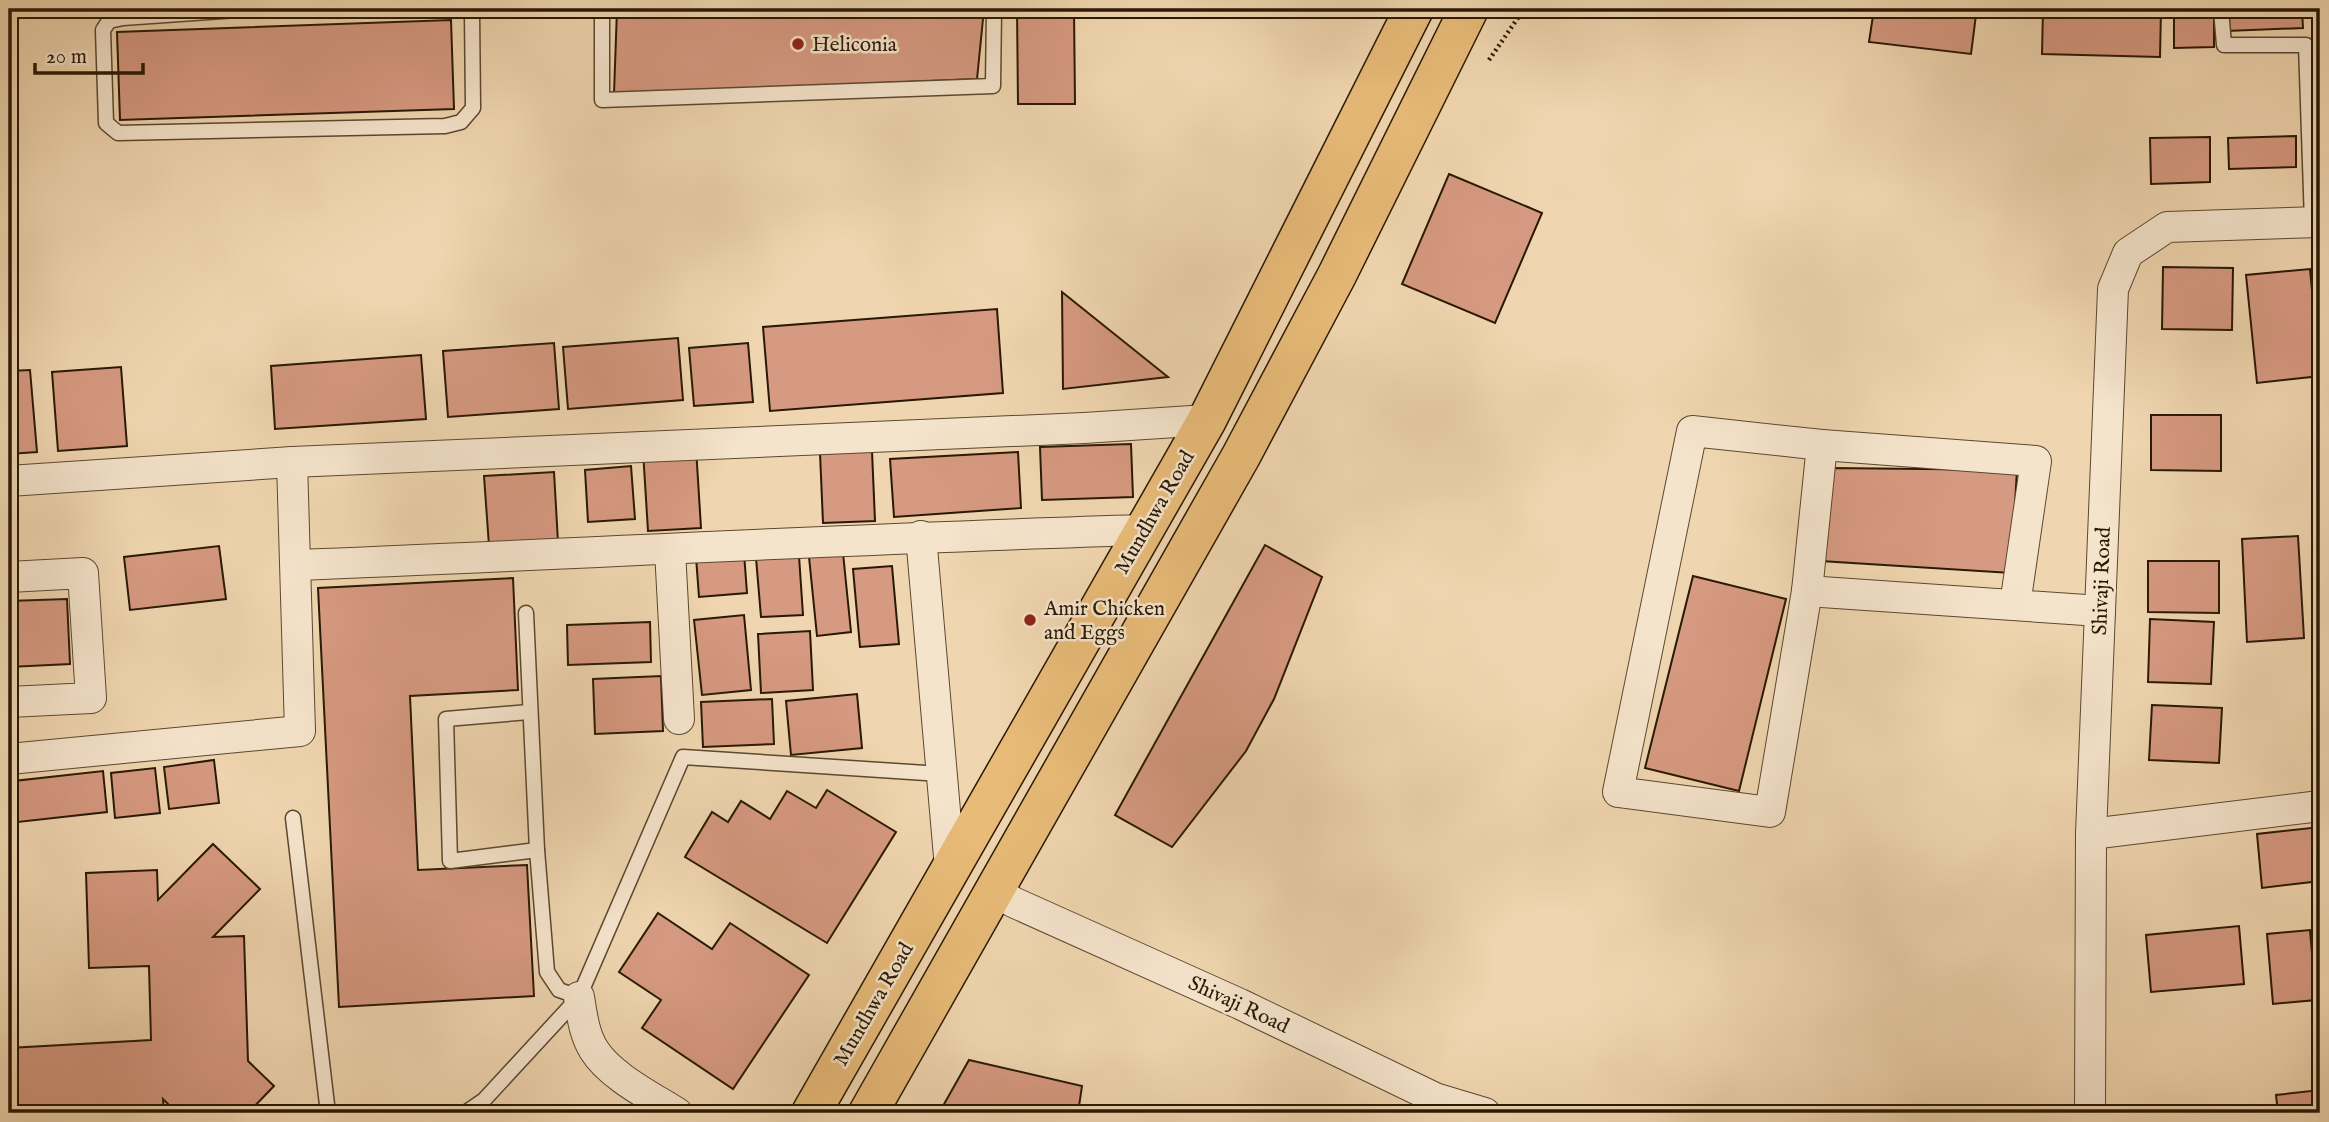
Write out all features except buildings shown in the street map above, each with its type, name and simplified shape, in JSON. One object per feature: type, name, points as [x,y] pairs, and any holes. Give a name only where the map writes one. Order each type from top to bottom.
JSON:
[{"type":"highway","name":"Mundhwa Road","points":[[811,1113],[1207,420],[1414,9]]},
{"type":"highway","points":[[868,1113],[1241,456],[1336,275],[1469,9]]},
{"type":"street","name":"Shivaji Road","points":[[2090,1113],[2091,834],[2113,289],[2128,253],[2167,227],[2316,222]]},
{"type":"street","points":[[9,481],[292,462],[1084,428],[1207,420]]},
{"type":"street","points":[[1822,445],[1807,591],[1770,812],[1618,792],[1692,432],[2036,461],[2015,605]]},
{"type":"street","points":[[9,759],[300,731],[292,462]]},
{"type":"street","points":[[296,565],[670,550],[921,536],[1144,530]]},
{"type":"street","points":[[921,536],[950,868]]},
{"type":"street","points":[[670,550],[679,719]]},
{"type":"street","points":[[9,577],[83,573],[91,698],[9,702]]},
{"type":"street","points":[[1807,591],[2100,611]]},
{"type":"street","points":[[2091,834],[2320,806]]},
{"type":"street","name":"Shivaji Road","points":[[995,890],[1013,902],[1240,1003],[1435,1098],[1485,1113]]},
{"type":"street","points":[[579,997],[586,1032],[595,1051],[614,1072],[677,1113]]},
{"type":"lane","points":[[251,9],[109,21],[103,30],[106,123],[118,133],[445,126],[461,122],[473,108],[470,9]]},
{"type":"lane","points":[[602,9],[602,100],[993,86],[994,9]]},
{"type":"lane","points":[[2221,9],[2224,45],[2306,45],[2316,222]]},
{"type":"lane","points":[[526,613],[537,850],[547,972],[559,990],[579,997]]},
{"type":"lane","points":[[529,712],[446,719],[450,861],[537,850]]},
{"type":"lane","points":[[465,1113],[484,1100],[579,997],[683,757],[941,774]]},
{"type":"lane","points":[[293,818],[328,1113]]},
{"type":"place","name":"Heliconia","points":[[798,44]]},
{"type":"place","name":"Amir Chicken and Eggs","points":[[1030,620]]}]
